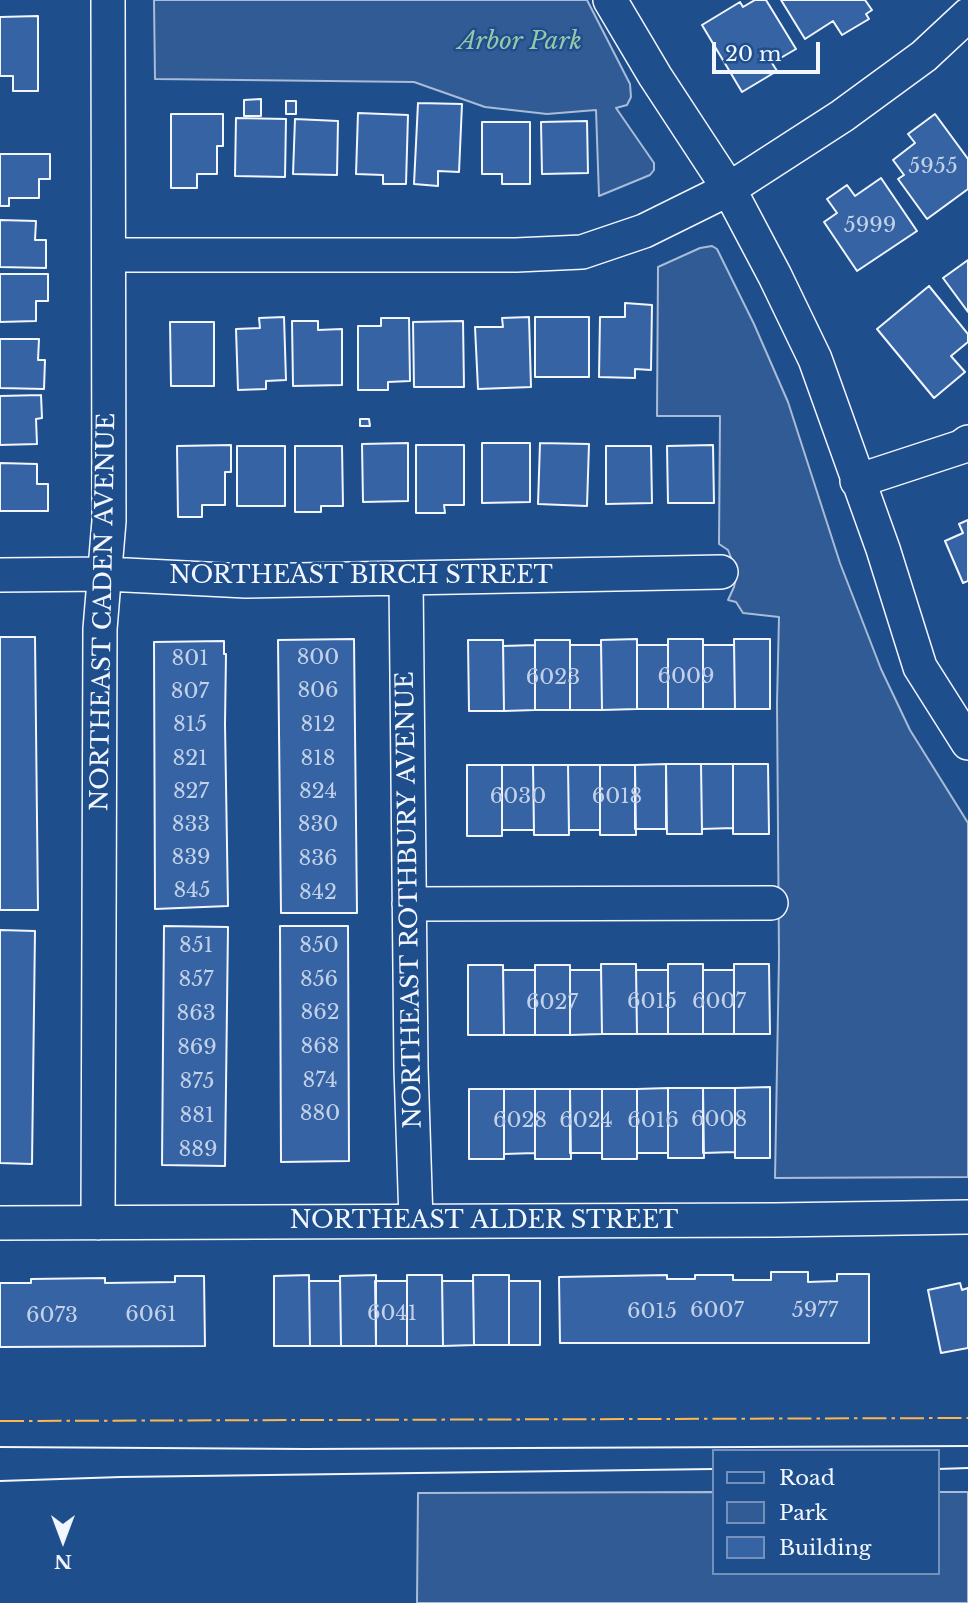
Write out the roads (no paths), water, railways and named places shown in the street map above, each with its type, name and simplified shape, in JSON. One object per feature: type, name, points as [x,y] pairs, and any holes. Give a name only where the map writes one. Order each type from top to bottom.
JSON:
[{"type":"street","name":"NORTHEAST CADEN AVENUE","points":[[97,1223],[100,629],[109,521],[108,0]]},
{"type":"street","points":[[610,0],[655,76],[729,189],[815,359],[883,549],[920,667],[968,743]]},
{"type":"street","points":[[109,255],[516,255],[582,252],[644,231],[729,189],[842,116],[924,56],[968,15]]},
{"type":"street","points":[[857,481],[961,447],[968,442]]},
{"type":"street","name":"NORTHEAST BIRCH STREET","points":[[0,575],[106,574],[246,581],[721,572]]},
{"type":"street","name":"NORTHEAST ROTHBURY AVENUE","points":[[406,579],[411,1068],[416,1221]]},
{"type":"street","points":[[409,904],[771,903]]},
{"type":"street","name":"NORTHEAST ALDER STREET","points":[[0,1223],[968,1217]]},
{"type":"tram line","points":[[0,1447],[306,1449],[968,1446]]},
{"type":"tram line","points":[[940,1469],[968,1468]]},
{"type":"tram line","points":[[0,1481],[712,1469]]},
{"type":"park label","name":"Arbor Park","points":[[520,42]]}]
